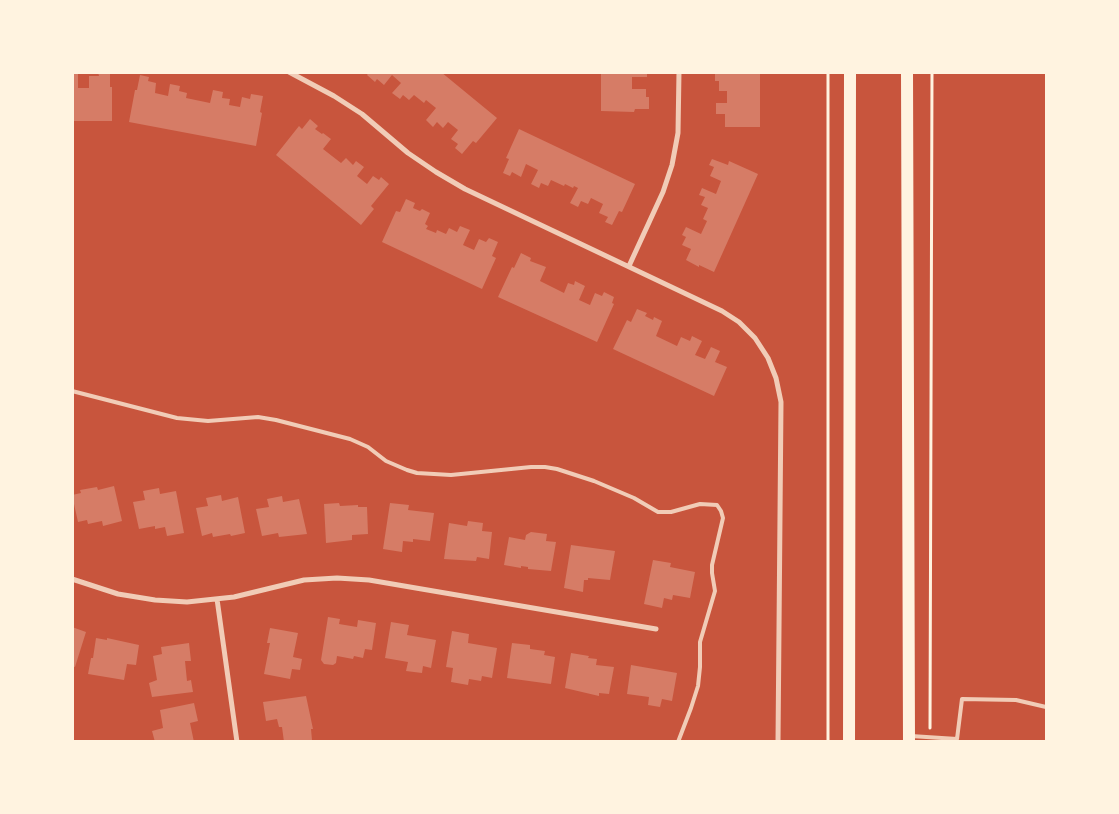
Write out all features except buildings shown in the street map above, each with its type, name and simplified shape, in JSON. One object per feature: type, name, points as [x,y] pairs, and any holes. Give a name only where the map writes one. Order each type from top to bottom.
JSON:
[{"type":"main road","points":[[849,742],[850,72]]},
{"type":"main road","points":[[907,72],[909,738]]},
{"type":"street","points":[[289,72],[334,96],[362,114],[408,153],[458,185],[722,311],[739,322],[755,338],[768,358],[776,378],[780,402],[778,742]]},
{"type":"street","points":[[629,266],[663,192],[672,165],[678,133],[679,72]]},
{"type":"street","points":[[72,579],[118,594],[155,600],[187,602],[217,599],[304,580],[337,578],[369,580],[656,629]]},
{"type":"street","points":[[217,599],[237,742]]},
{"type":"lane","points":[[72,391],[176,418],[208,421],[258,417],[276,420],[350,439],[368,447],[392,464],[417,472],[440,475],[545,467],[594,481],[634,498],[658,512],[671,512],[700,504],[717,505],[723,518],[713,556],[712,573],[715,592],[700,642],[698,686],[678,742]]},
{"type":"lane","points":[[909,738],[957,739],[962,699],[1016,700],[1046,707]]},
{"type":"path","points":[[828,72],[828,742]]},
{"type":"path","points":[[930,737],[932,72]]}]
